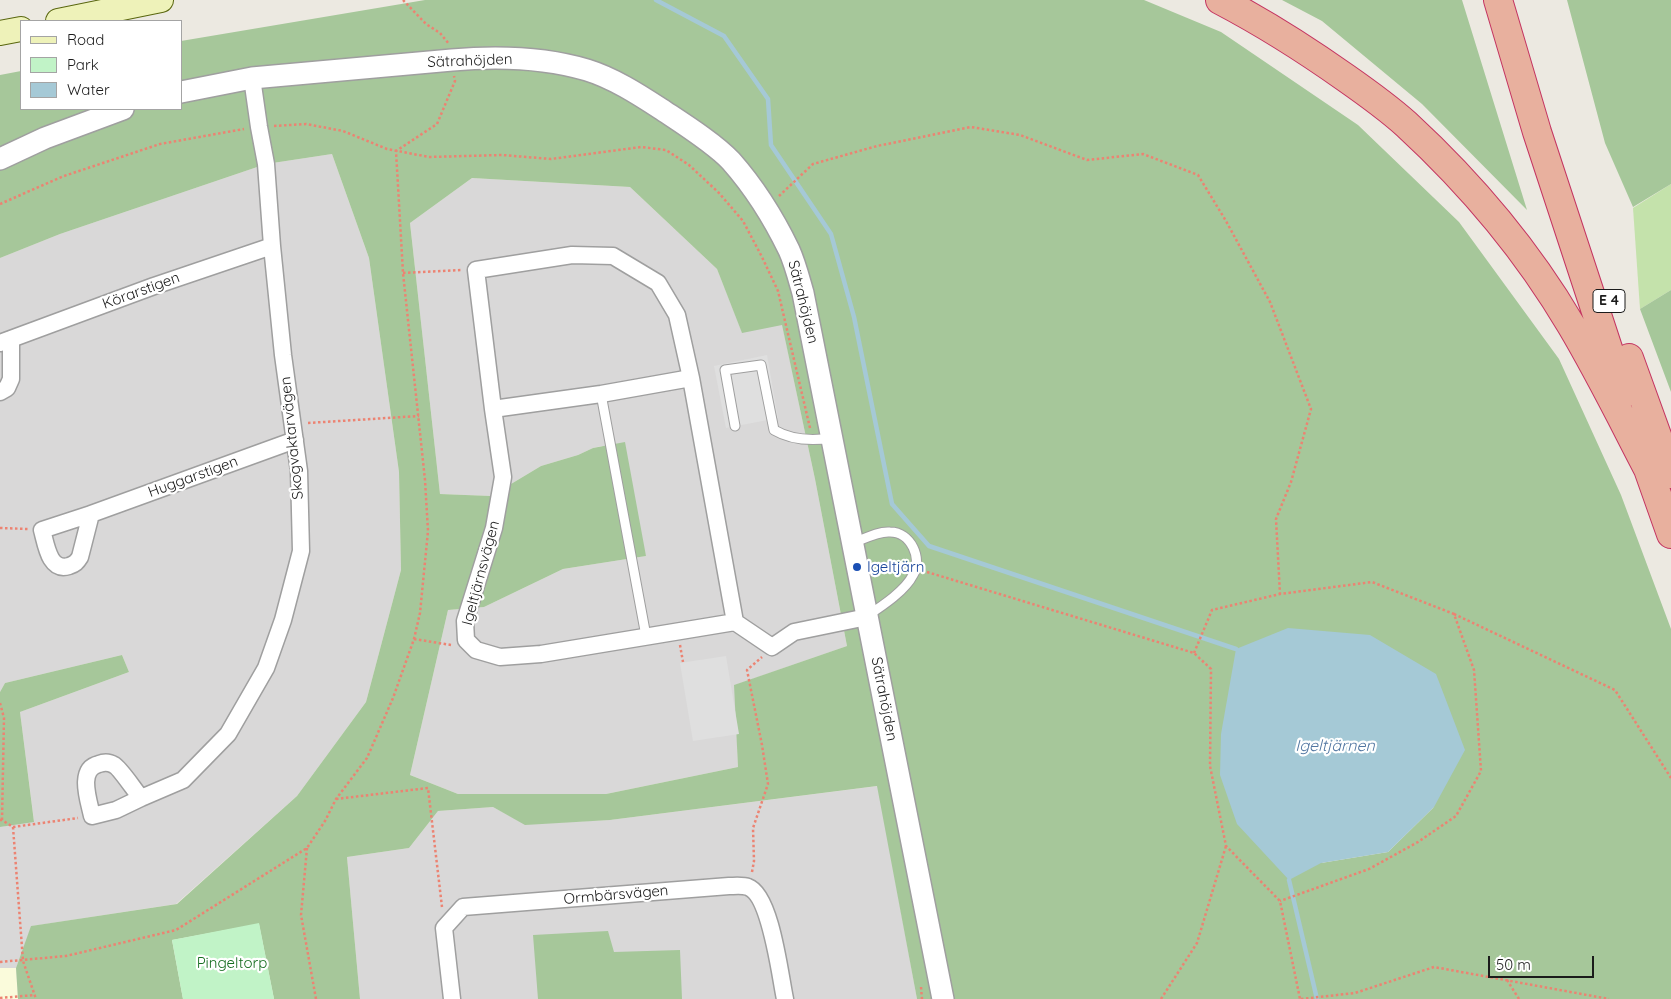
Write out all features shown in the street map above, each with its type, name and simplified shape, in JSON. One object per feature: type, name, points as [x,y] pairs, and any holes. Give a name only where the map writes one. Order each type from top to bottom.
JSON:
[{"type":"highway","points":[[1220,0],[1255,18],[1303,47],[1367,93],[1405,124],[1477,197],[1515,243],[1571,325],[1660,472]]},
{"type":"highway","name":"E 4","points":[[1498,0],[1537,132],[1660,472]]},
{"type":"highway","name":"E 4","points":[[1517,0],[1660,472],[1671,534]]},
{"type":"main road","points":[[63,20],[160,0]]},
{"type":"main road","points":[[0,33],[20,29]]},
{"type":"street","name":"Sätrahöjden","points":[[182,92],[252,78],[481,57],[550,62],[589,70],[638,94],[730,160],[766,209],[790,252],[803,293],[823,439],[853,543],[943,999]]},
{"type":"street","name":"Skogvaktarvägen","points":[[92,816],[116,810],[183,780],[228,734],[266,668],[283,620],[301,552],[299,471],[283,355],[266,164],[258,128],[252,78]]},
{"type":"street","points":[[0,159],[45,138],[120,110]]},
{"type":"street","name":"Körarstigen","points":[[0,392],[7,388],[11,379],[5,341],[154,286],[272,246]]},
{"type":"street","points":[[476,270],[572,255],[613,256],[658,283],[677,315],[691,378],[736,622],[772,647],[794,632],[867,616]]},
{"type":"street","name":"Igeltjärnsvägen","points":[[476,270],[503,477],[494,528],[465,621],[466,640],[476,650],[500,657],[541,654],[736,622]]},
{"type":"street","points":[[493,409],[601,394],[691,378]]},
{"type":"street","name":"Huggarstigen","points":[[42,530],[90,514],[294,432]]},
{"type":"street","points":[[42,530],[52,561],[57,567],[63,568],[77,563],[80,557],[90,514]]},
{"type":"street","points":[[92,816],[85,779],[90,769],[96,764],[106,762],[115,765],[140,798]]},
{"type":"street","name":"Ormbärsvägen","points":[[444,928],[463,907],[729,886],[749,887]]},
{"type":"street","points":[[749,887],[761,898],[769,919],[785,999]]},
{"type":"street","points":[[444,928],[452,999]]},
{"type":"lane","points":[[735,426],[725,370],[760,365],[774,430],[782,435],[823,439]]},
{"type":"lane","points":[[601,394],[646,636]]},
{"type":"lane","points":[[853,543],[881,533],[900,534],[906,538],[915,550],[917,559],[916,569],[912,577],[890,600],[867,616]]},
{"type":"path","points":[[396,152],[437,124],[454,81],[449,44],[403,0]]},
{"type":"path","points":[[0,204],[64,176],[160,144],[216,133],[306,124],[342,131],[387,150],[429,157],[502,155],[551,159],[641,147],[666,150],[688,165],[719,193],[742,221],[766,265],[778,291],[823,439]]},
{"type":"path","points":[[766,209],[813,164],[877,146],[971,127],[1020,135],[1087,160],[1143,154],[1198,175],[1226,221],[1270,302],[1310,409],[1291,482],[1276,519],[1280,594]]},
{"type":"path","points":[[0,962],[66,956],[176,930],[307,848],[336,799],[367,758],[393,698],[414,639],[420,613],[428,530],[419,416],[404,273],[396,152]]},
{"type":"path","points":[[404,273],[476,270]]},
{"type":"path","points":[[294,432],[419,416]]},
{"type":"path","points":[[0,528],[42,530]]},
{"type":"path","points":[[916,569],[1194,653],[1211,669],[1210,766],[1226,846],[1197,943],[1161,999]]},
{"type":"path","points":[[1194,653],[1212,610],[1280,594],[1372,582],[1454,614],[1615,690],[1671,778]]},
{"type":"path","points":[[1280,901],[1369,869],[1418,842],[1456,816],[1481,771],[1474,670],[1454,614]]},
{"type":"path","points":[[414,639],[451,645]]},
{"type":"path","points":[[749,887],[754,860],[753,828],[768,784],[747,670],[772,647]]},
{"type":"path","points":[[0,702],[4,718],[1,820],[13,827],[92,816]]},
{"type":"path","points":[[336,799],[428,788],[444,928]]},
{"type":"path","points":[[0,998],[36,997],[23,961],[13,827]]},
{"type":"path","points":[[1226,846],[1280,901],[1300,999],[1355,994],[1434,967],[1609,999]]},
{"type":"path","points":[[307,848],[301,915],[316,999]]},
{"type":"path","points":[[1507,980],[1518,999]]},
{"type":"shaded area","points":[[332,154],[369,258],[399,472],[401,570],[366,702],[297,796],[176,904],[32,926],[16,968],[0,968],[0,827],[34,821],[20,712],[129,672],[122,655],[5,683],[0,692],[0,258],[60,234],[266,164]]},
{"type":"shaded area","points":[[472,178],[630,187],[717,269],[742,332],[782,324],[815,479],[847,646],[735,685],[738,767],[606,794],[458,794],[410,775],[448,610],[484,607],[563,569],[646,556],[602,446],[541,466],[491,496],[440,494],[410,223]]},
{"type":"shaded area","points":[[767,355],[778,418],[726,428],[714,366]]},
{"type":"shaded area","points":[[726,656],[739,734],[693,741],[680,663]]},
{"type":"shaded area","points":[[878,786],[917,999],[360,999],[347,857],[409,848],[438,811],[493,807],[525,824],[610,820]]},
{"type":"shaded area","points":[[0,968],[16,968],[18,999],[0,999]]},
{"type":"green space","points":[[425,0],[1144,0],[1221,32],[1358,125],[1459,222],[1559,359],[1621,495],[1671,629],[1671,999],[917,999],[877,786],[610,820],[525,825],[493,807],[438,811],[409,848],[347,857],[360,999],[274,999],[259,924],[172,940],[183,999],[18,999],[16,968],[31,926],[177,904],[297,796],[366,702],[401,570],[399,472],[369,258],[332,154],[266,164],[60,234],[0,258],[0,75],[20,71],[20,110],[182,110],[182,41]],"holes":[[[472,178],[630,187],[717,269],[742,333],[782,325],[815,479],[847,646],[734,685],[738,767],[606,794],[458,794],[410,775],[448,610],[484,607],[563,569],[646,556],[625,442],[593,448],[578,455],[541,466],[491,496],[440,494],[410,223]],[[1434,807],[1388,852],[1321,863]]]},
{"type":"green space","points":[[1282,0],[1462,0],[1527,210],[1422,104],[1322,21]]},
{"type":"green space","points":[[1567,0],[1671,0],[1671,184],[1633,207],[1605,143]]},
{"type":"green space","points":[[1671,184],[1671,290],[1640,309],[1633,208]]},
{"type":"green space","points":[[1671,290],[1671,392],[1640,309]]},
{"type":"green space","points":[[122,655],[129,672],[20,712],[34,822],[0,827],[0,692],[5,683]]},
{"type":"green space","name":"Pingeltorp","points":[[259,923],[274,999],[183,999],[172,940]]},
{"type":"green space","points":[[608,931],[614,952],[680,950],[682,999],[538,999],[533,935]]},
{"type":"water","name":"Igeltjärnen","points":[[1288,628],[1370,635],[1436,674],[1465,750],[1434,807],[1388,852],[1321,863],[1289,880],[1237,824],[1220,775],[1221,734],[1236,649]]},
{"type":"waterway","points":[[656,0],[724,36],[768,99],[771,145],[831,234],[854,317],[892,504],[929,546],[1236,649]]},
{"type":"waterway","points":[[1289,880],[1317,999]]},
{"type":"place","name":"Igeltjärn","points":[[857,567]]}]
